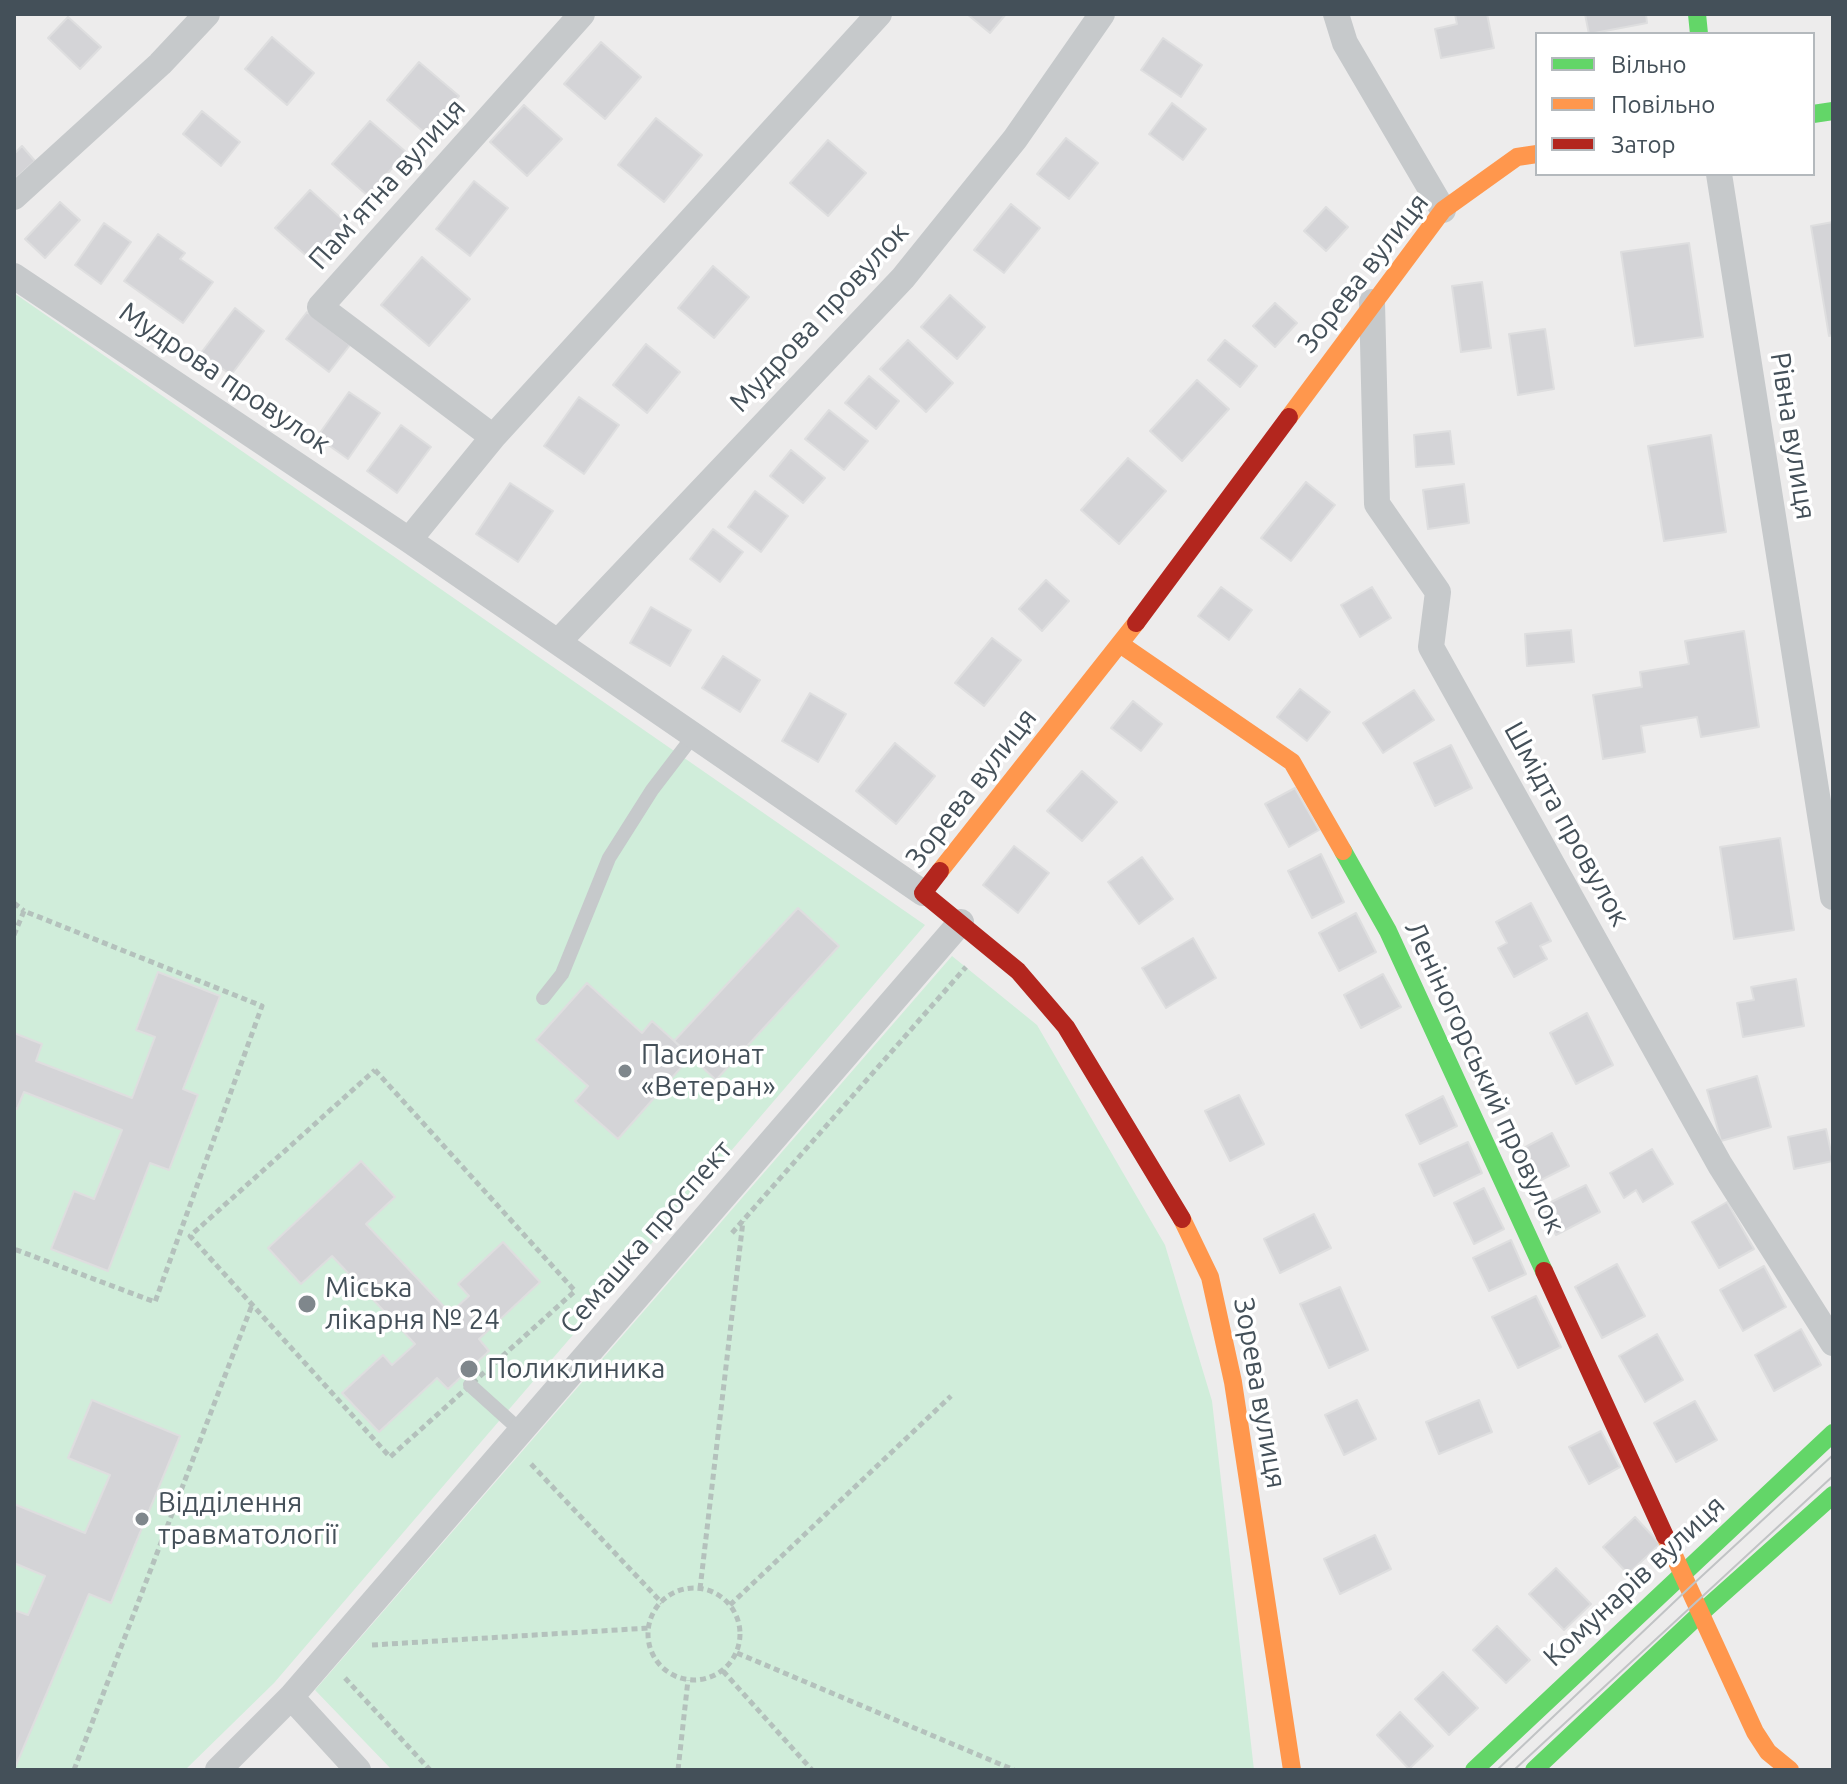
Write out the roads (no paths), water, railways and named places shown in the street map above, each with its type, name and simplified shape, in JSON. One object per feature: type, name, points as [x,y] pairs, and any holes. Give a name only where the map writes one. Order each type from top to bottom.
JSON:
[{"type":"street","points":[[14,197],[160,64],[207,14]]},
{"type":"street","name":"Пам’ятна вулиця","points":[[493,437],[320,307],[582,14]]},
{"type":"street","points":[[409,540],[493,437],[879,14]]},
{"type":"street","name":"Мудрова провулок","points":[[558,642],[903,278],[1015,139],[1102,14]]},
{"type":"street","points":[[1336,14],[1345,43],[1443,210]]},
{"type":"street","name":"Зорева вулиця","points":[[1292,1770],[1235,1395],[1210,1277],[1193,1239],[1157,1176],[1066,1027],[1018,971],[923,893],[1120,644],[1443,210],[1517,157],[1535,154]]},
{"type":"street","name":"Рівна вулиця","points":[[1719,176],[1833,897]]},
{"type":"street","name":"Мудрова провулок","points":[[14,276],[409,540],[923,893]]},
{"type":"street","name":"Шмідта провулок","points":[[1372,302],[1377,504],[1438,592],[1431,647],[1720,1165],[1833,1343]]},
{"type":"street","name":"Леніногорський провулок","points":[[1120,644],[1292,762],[1388,931],[1755,1732],[1768,1752],[1790,1770]]},
{"type":"street","name":"Семашка проспект","points":[[218,1770],[291,1697],[961,922]]},
{"type":"street","name":"Комунарів вулиця","points":[[1474,1770],[1833,1433]]},
{"type":"street","points":[[1534,1770],[1702,1612],[1833,1495]]},
{"type":"street","points":[[291,1697],[358,1770]]},
{"type":"lane","points":[[543,998],[562,974],[609,858],[652,790],[694,735]]},
{"type":"lane","points":[[470,1385],[521,1431]]},
{"type":"tram line","points":[[1497,1770],[1833,1455]]},
{"type":"tram line","points":[[1514,1770],[1833,1476]]},
{"type":"place","name":"Пасионат «Ветеран»","points":[[625,1071]]},
{"type":"place","name":"Міська лікарня № 24","points":[[307,1304]]},
{"type":"place","name":"Поликлиника","points":[[469,1369]]},
{"type":"place","name":"Відділення травматології","points":[[142,1519]]}]
